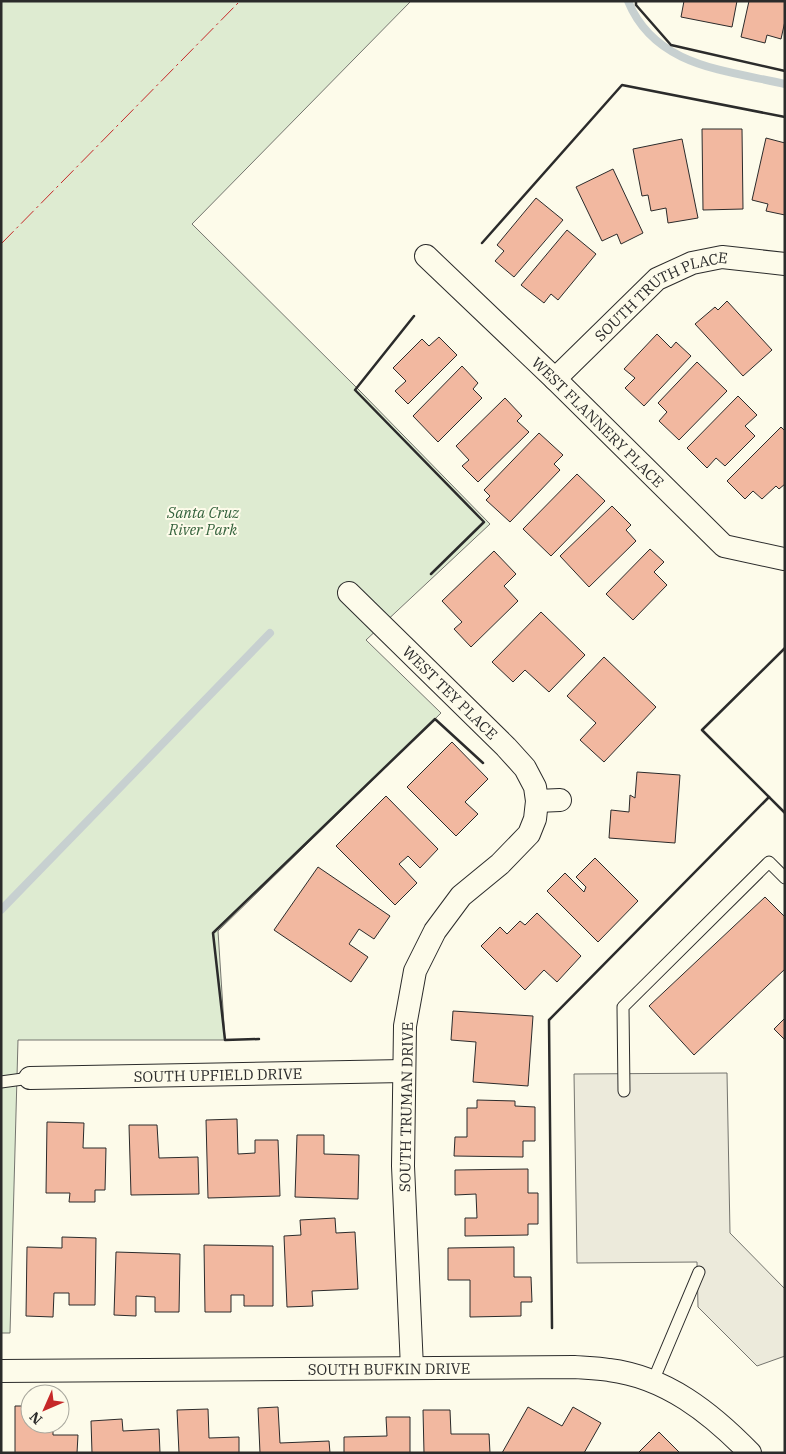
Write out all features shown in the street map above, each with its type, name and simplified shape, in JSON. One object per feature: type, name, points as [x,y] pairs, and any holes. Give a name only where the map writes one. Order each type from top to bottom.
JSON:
[{"type":"street","name":"WEST FLANNERY PLACE","points":[[426,256],[555,379],[724,546],[784,559]]},
{"type":"street","name":"SOUTH TRUTH PLACE","points":[[555,379],[657,279],[692,262],[722,257],[785,264]]},
{"type":"street","name":"WEST TEY PLACE","points":[[349,593],[525,768],[535,788],[537,801]]},
{"type":"street","points":[[537,801],[560,800]]},
{"type":"street","name":"SOUTH TRUMAN DRIVE","points":[[412,1368],[403,1166],[405,1026],[414,971],[435,930],[461,896],[500,864],[528,834],[535,819],[537,801]]},
{"type":"street","name":"SOUTH UPFIELD DRIVE","points":[[30,1078],[404,1071]]},
{"type":"street","name":"SOUTH BUFKIN DRIVE","points":[[1,1371],[574,1367],[610,1370],[653,1382],[697,1405],[728,1430],[750,1453]]},
{"type":"lane","points":[[624,1091],[623,1007],[769,862],[785,878]]},
{"type":"lane","points":[[1,1082],[30,1078]]},
{"type":"lane","points":[[653,1382],[699,1272]]},
{"type":"green space","name":"Santa Cruz River Park","points":[[1,1],[411,1],[192,224],[490,524],[366,640],[441,713],[218,931],[225,1040],[18,1040],[10,1333],[1,1333]]},
{"type":"shaded area","points":[[727,1073],[730,1233],[785,1289],[785,1356],[757,1366],[698,1307],[697,1262],[577,1263],[574,1074]]},
{"type":"building","points":[[684,1],[737,1],[732,27],[681,17]]},
{"type":"building","points":[[749,1],[785,1],[785,21],[781,39],[767,35],[765,43],[741,37]]},
{"type":"building","points":[[702,129],[742,129],[743,209],[703,210]]},
{"type":"building","points":[[766,138],[785,143],[785,215],[766,211],[768,204],[752,200]]},
{"type":"building","points":[[682,139],[698,218],[668,223],[666,208],[651,211],[648,195],[642,196],[633,149]]},
{"type":"building","points":[[613,169],[643,233],[621,244],[617,234],[602,241],[576,187]]},
{"type":"building","points":[[536,198],[563,220],[514,277],[495,261],[504,251],[497,245]]},
{"type":"building","points":[[567,230],[596,254],[558,300],[551,294],[544,303],[521,285]]},
{"type":"building","points":[[727,301],[772,350],[743,376],[695,324],[715,307],[718,310]]},
{"type":"building","points":[[657,334],[671,348],[676,342],[691,356],[644,406],[625,388],[635,378],[624,369]]},
{"type":"building","points":[[439,337],[457,355],[408,404],[395,391],[406,381],[393,368],[422,339],[429,346]]},
{"type":"building","points":[[697,362],[727,391],[679,440],[659,421],[667,412],[658,403]]},
{"type":"building","points":[[462,366],[478,383],[473,389],[482,398],[438,442],[413,416]]},
{"type":"building","points":[[738,396],[757,415],[745,426],[755,436],[725,466],[716,458],[707,468],[687,448]]},
{"type":"building","points":[[505,398],[522,416],[517,421],[529,432],[478,482],[462,466],[469,460],[456,446]]},
{"type":"building","points":[[781,427],[785,431],[785,484],[779,489],[776,486],[762,499],[753,491],[745,499],[727,481]]},
{"type":"building","points":[[539,433],[563,455],[554,464],[560,470],[510,522],[486,500],[490,496],[484,490]]},
{"type":"building","points":[[577,474],[605,501],[551,556],[523,529]]},
{"type":"building","points":[[612,506],[631,525],[626,530],[636,541],[589,587],[560,556]]},
{"type":"building","points":[[650,549],[664,562],[654,572],[667,585],[633,620],[606,594]]},
{"type":"building","points":[[494,551],[516,574],[504,586],[518,601],[471,647],[454,629],[462,622],[442,601]]},
{"type":"building","points":[[541,612],[585,655],[549,692],[525,670],[513,682],[492,662]]},
{"type":"building","points":[[604,657],[656,707],[604,762],[580,740],[596,723],[567,696]]},
{"type":"building","points":[[452,742],[488,779],[465,802],[478,814],[456,836],[407,787]]},
{"type":"building","points":[[637,772],[680,775],[675,843],[609,838],[611,810],[629,812],[630,795],[635,798]]},
{"type":"building","points":[[386,796],[438,849],[420,868],[408,856],[399,864],[417,883],[395,905],[336,846]]},
{"type":"building","points":[[595,858],[638,901],[598,942],[547,891],[565,873],[584,892],[586,887],[576,877]]},
{"type":"building","points":[[318,867],[390,916],[374,939],[359,929],[349,944],[368,957],[351,982],[274,930]]},
{"type":"building","points":[[765,897],[785,917],[785,969],[694,1055],[649,1006]]},
{"type":"building","points":[[537,913],[581,956],[557,982],[544,970],[525,990],[481,946],[500,927],[507,934],[520,921],[525,925]]},
{"type":"building","points":[[453,1011],[533,1016],[528,1086],[473,1082],[476,1042],[451,1040]]},
{"type":"building","points":[[785,1018],[785,1040],[774,1029]]},
{"type":"building","points":[[477,1100],[515,1101],[515,1106],[535,1107],[535,1141],[523,1141],[523,1157],[454,1156],[455,1137],[467,1137],[467,1108],[477,1108]]},
{"type":"building","points":[[237,1119],[238,1154],[255,1153],[255,1140],[278,1140],[280,1196],[208,1198],[206,1120]]},
{"type":"building","points":[[47,1122],[84,1123],[83,1148],[106,1148],[105,1190],[95,1190],[95,1202],[69,1202],[70,1193],[46,1193]]},
{"type":"building","points":[[129,1125],[157,1125],[159,1158],[198,1157],[199,1194],[131,1195]]},
{"type":"building","points":[[297,1135],[324,1135],[324,1154],[359,1155],[358,1199],[295,1197]]},
{"type":"building","points":[[528,1169],[528,1193],[538,1193],[538,1224],[528,1224],[528,1235],[465,1236],[465,1218],[477,1218],[476,1194],[455,1195],[455,1170]]},
{"type":"building","points":[[335,1218],[336,1233],[355,1232],[358,1289],[312,1291],[313,1306],[287,1307],[284,1236],[301,1235],[300,1220]]},
{"type":"building","points":[[62,1237],[96,1238],[95,1305],[69,1305],[69,1293],[54,1293],[53,1317],[26,1316],[27,1247],[62,1248]]},
{"type":"building","points":[[204,1245],[273,1246],[273,1306],[244,1306],[244,1295],[231,1295],[231,1312],[205,1312]]},
{"type":"building","points":[[514,1247],[514,1277],[531,1277],[532,1302],[521,1302],[521,1316],[470,1317],[470,1280],[448,1280],[448,1248]]},
{"type":"building","points":[[116,1252],[180,1254],[179,1312],[155,1312],[155,1297],[136,1296],[136,1316],[114,1315]]},
{"type":"building","points":[[15,1406],[20,1406],[20,1434],[78,1435],[77,1453],[15,1453]]},
{"type":"building","points":[[278,1407],[280,1443],[329,1441],[330,1453],[260,1453],[258,1408]]},
{"type":"building","points":[[528,1407],[562,1426],[573,1407],[601,1423],[584,1453],[502,1453]]},
{"type":"building","points":[[208,1409],[209,1438],[239,1437],[239,1453],[179,1453],[177,1410]]},
{"type":"building","points":[[423,1410],[450,1410],[451,1434],[489,1434],[490,1453],[424,1453]]},
{"type":"building","points":[[386,1417],[410,1417],[410,1453],[344,1453],[344,1437],[387,1436]]},
{"type":"building","points":[[122,1419],[123,1431],[159,1429],[160,1453],[92,1453],[91,1421]]},
{"type":"building","points":[[659,1432],[680,1453],[638,1453]]},
{"type":"waterway","points":[[628,1],[640,23],[655,40],[674,53],[716,69],[785,84]]},
{"type":"waterway","points":[[1,910],[270,633]]},
{"type":"wall","points":[[636,1],[636,5],[671,45],[785,71]]},
{"type":"wall","points":[[482,243],[622,85],[785,117]]},
{"type":"wall","points":[[414,316],[355,390],[484,522],[431,574]]},
{"type":"wall","points":[[785,648],[702,730],[785,813]]},
{"type":"wall","points":[[259,1039],[225,1040],[213,933],[435,719],[483,763]]},
{"type":"wall","points":[[552,1328],[549,1020],[769,797]]},
{"type":"power","points":[[1,244],[240,1]]}]
